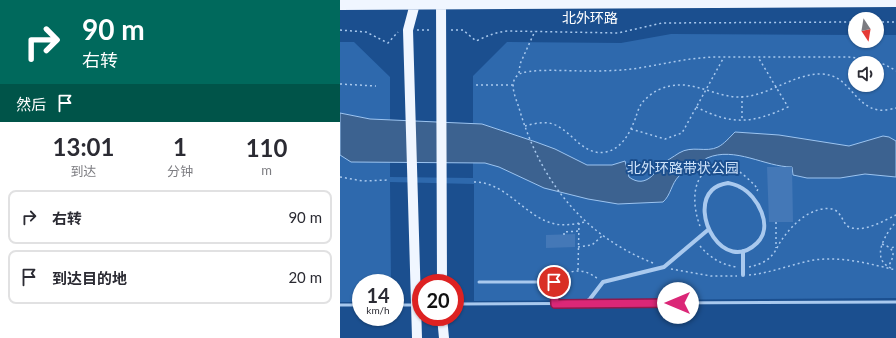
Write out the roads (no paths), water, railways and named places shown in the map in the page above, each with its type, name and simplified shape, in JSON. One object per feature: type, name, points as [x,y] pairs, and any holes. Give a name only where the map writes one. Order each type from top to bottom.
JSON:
[{"type":"main road","name":"北外环路","points":[[340,5],[416,2],[896,2]]},
{"type":"main road","points":[[416,2],[408,30],[418,274]]},
{"type":"main road","points":[[441,3],[442,274]]},
{"type":"main road","points":[[417,338],[418,326]]},
{"type":"main road","points":[[443,326],[444,338]]},
{"type":"street","points":[[728,183],[740,186],[751,194],[759,206],[765,222],[761,240],[753,247],[742,251],[728,250],[720,246],[714,239],[709,229],[705,208],[707,198],[711,191],[718,185],[728,183]]},
{"type":"street","points":[[584,304],[590,299],[603,282],[664,267],[709,229]]},
{"type":"street","points":[[742,251],[743,275]]},
{"type":"lane","points":[[479,282],[554,282],[555,304]]},
{"type":"lane","points":[[464,304],[896,302]]},
{"type":"lane","points":[[340,306],[352,305]]},
{"type":"park label","name":"北外环路带状公园","points":[[683,167]]}]
